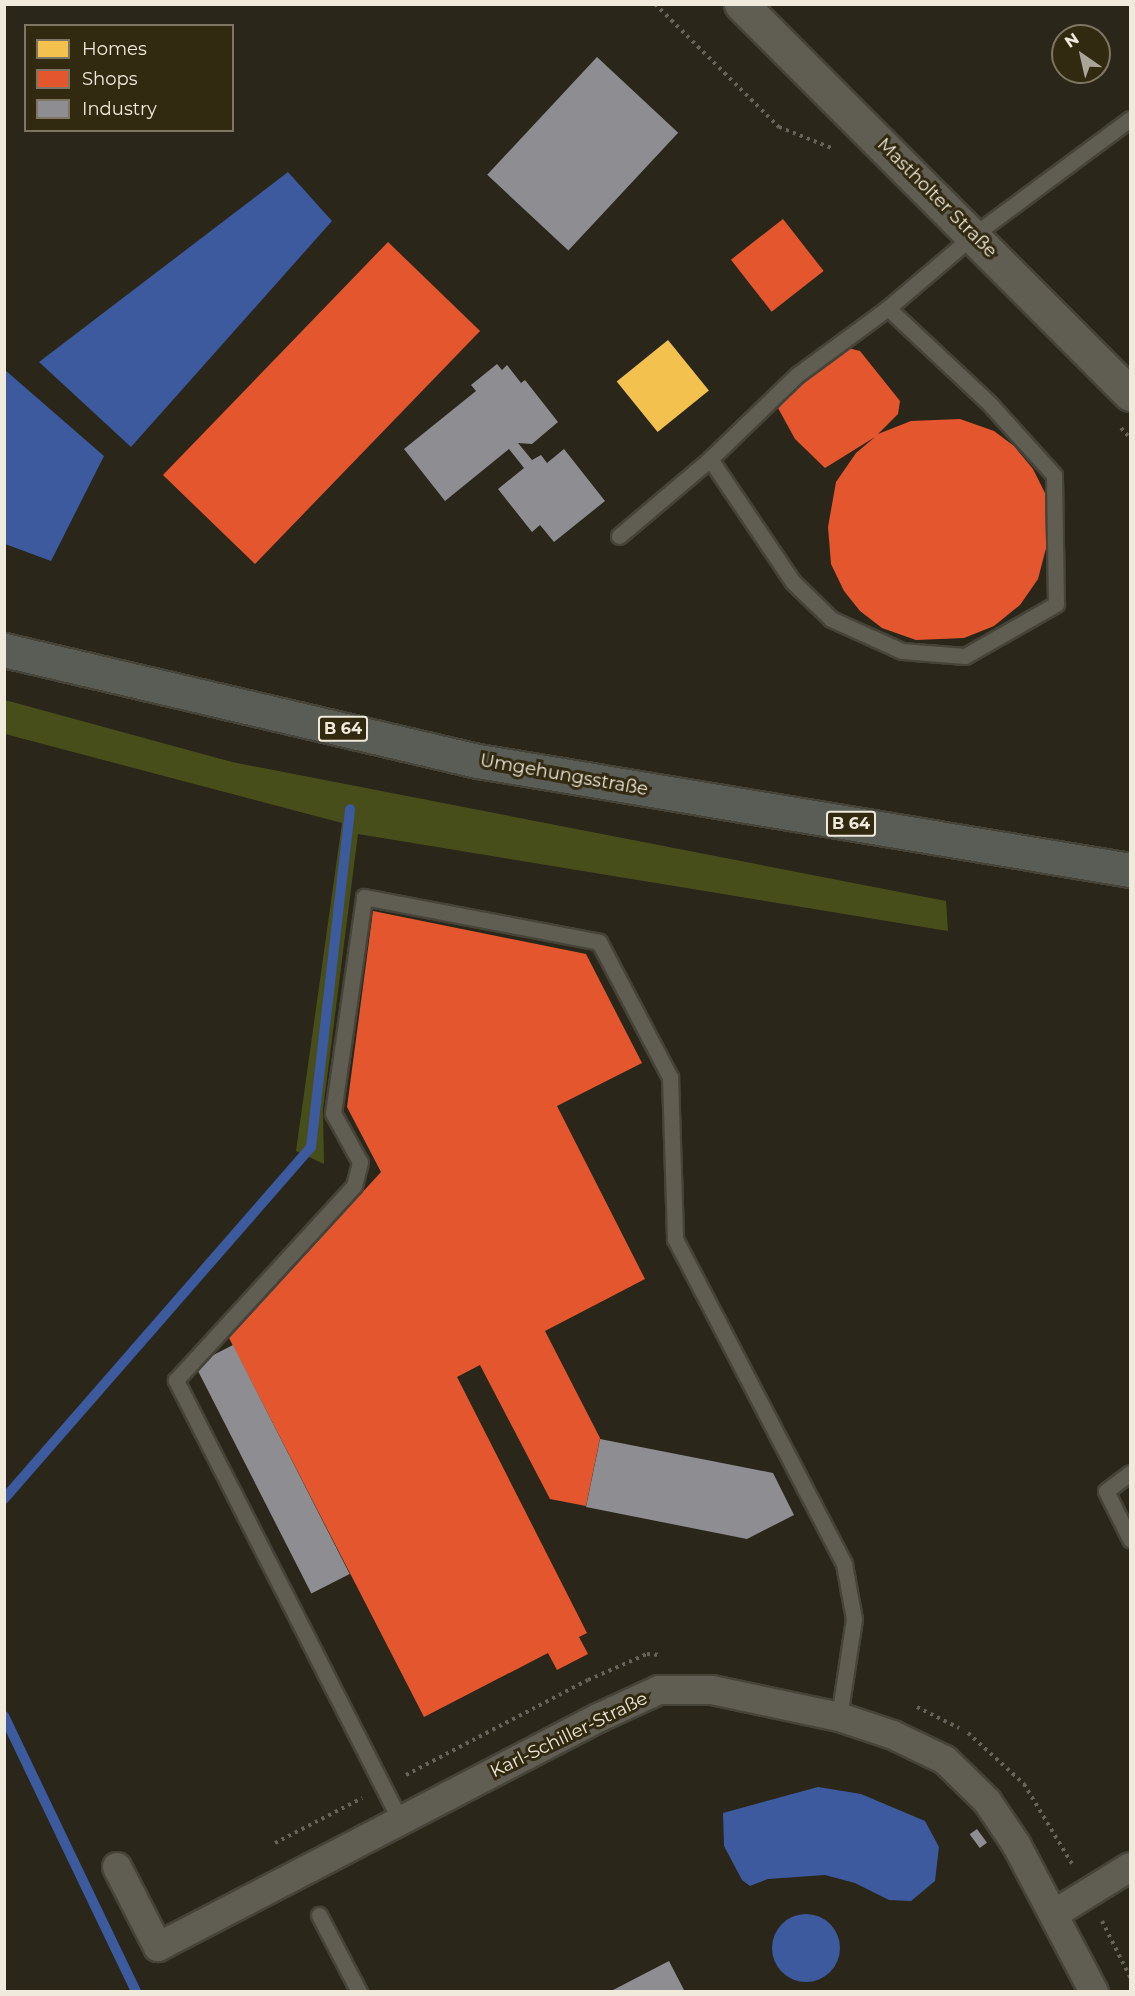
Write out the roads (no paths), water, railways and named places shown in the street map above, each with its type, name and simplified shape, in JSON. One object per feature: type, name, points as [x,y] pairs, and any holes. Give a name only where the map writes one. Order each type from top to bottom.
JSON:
[{"type":"main road","name":"Umgehungsstraße","points":[[4,650],[478,761],[1131,870]]},
{"type":"street","name":"Mastholter Straße","points":[[741,4],[975,234],[1122,408]]},
{"type":"street","name":"Karl-Schiller-Straße","points":[[117,1867],[158,1947],[659,1690],[712,1690],[839,1717],[893,1736],[945,1760],[987,1801],[1054,1914],[1094,1992]]},
{"type":"street","points":[[1054,1914],[1131,1867]]},
{"type":"lane","points":[[619,536],[710,459],[797,375],[888,308],[975,234],[1131,119]]},
{"type":"lane","points":[[710,459],[793,582],[831,619],[902,651],[965,656],[1056,604],[1054,475],[989,403],[888,308]]},
{"type":"lane","points":[[400,1821],[176,1380],[354,1186],[360,1162],[333,1113],[364,897],[599,942],[670,1077],[675,1239],[844,1564],[854,1618],[839,1717]]},
{"type":"lane","points":[[1131,1473],[1106,1491],[1131,1539]]},
{"type":"lane","points":[[319,1915],[359,1992]]},
{"type":"water","points":[[288,172],[332,221],[131,447],[39,362]]},
{"type":"water","points":[[5,370],[104,456],[51,561],[5,544]]},
{"type":"water","points":[[818,1787],[861,1794],[925,1821],[939,1847],[935,1881],[911,1901],[889,1900],[855,1883],[825,1875],[768,1879],[750,1886],[742,1880],[724,1846],[723,1813]]},
{"type":"water","points":[[799,1914],[813,1914],[825,1919],[835,1929],[840,1948],[835,1967],[825,1977],[813,1982],[799,1982],[787,1977],[777,1967],[772,1955],[772,1941],[777,1929],[787,1919]]},
{"type":"waterway","points":[[4,1499],[311,1147],[350,809]]},
{"type":"waterway","points":[[4,1716],[136,1992]]}]
